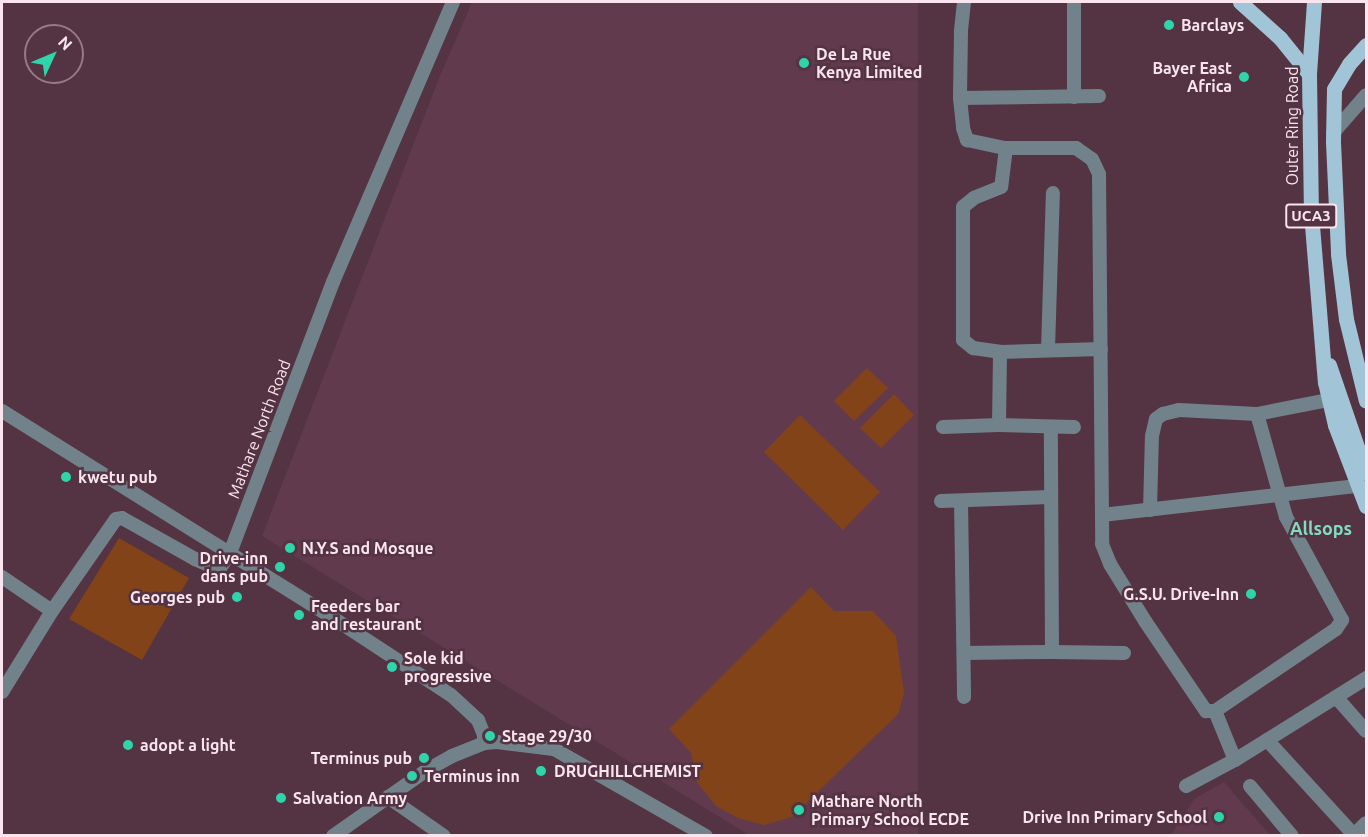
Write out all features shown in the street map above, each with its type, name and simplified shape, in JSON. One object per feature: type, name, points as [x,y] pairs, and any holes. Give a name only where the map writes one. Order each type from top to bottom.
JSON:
[{"type":"main road","points":[[1240,2],[1280,38],[1309,74]]},
{"type":"main road","name":"Outer Ring Road","points":[[1314,2],[1309,74],[1314,271],[1328,400],[1362,480]]},
{"type":"main road","name":"UCA3","points":[[1366,45],[1349,64],[1334,89],[1338,254],[1348,330],[1366,401]]},
{"type":"main road","name":"Outer Ring Road","points":[[1325,357],[1362,480],[1366,506]]},
{"type":"street","name":"Mathare North Road","points":[[230,553],[333,282],[453,2]]},
{"type":"street","points":[[964,2],[960,98],[963,128],[967,140],[1006,148],[1076,148],[1087,154],[1096,165],[1099,174],[1102,544],[1110,564],[1202,706],[1209,712],[1215,711],[1336,629],[1342,620],[1296,537],[1280,497],[1257,414]]},
{"type":"street","points":[[1074,2],[1074,97]]},
{"type":"street","points":[[1334,134],[1366,94]]},
{"type":"street","points":[[960,98],[1099,96]]},
{"type":"street","points":[[1006,148],[1001,188],[969,200],[963,207],[961,333],[963,340],[973,348],[1000,352],[1101,349]]},
{"type":"street","points":[[1048,349],[1053,193]]},
{"type":"street","points":[[999,424],[1000,352]]},
{"type":"street","points":[[1150,510],[1152,436],[1156,419],[1163,414],[1179,410],[1257,414],[1328,400]]},
{"type":"street","points":[[2,411],[230,553],[456,699],[478,720],[484,735],[484,743]]},
{"type":"street","points":[[943,427],[999,424],[1074,427]]},
{"type":"street","points":[[1051,427],[1052,652]]},
{"type":"street","points":[[1102,515],[1280,497],[1362,480]]},
{"type":"street","points":[[940,501],[1050,497]]},
{"type":"street","points":[[961,501],[964,697]]},
{"type":"street","points":[[2,692],[111,522],[122,518],[215,568],[220,568],[230,553]]},
{"type":"street","points":[[2,578],[52,611]]},
{"type":"street","points":[[964,653],[1124,653]]},
{"type":"street","points":[[1186,786],[1235,760],[1366,678]]},
{"type":"street","points":[[1336,697],[1366,731]]},
{"type":"street","points":[[1215,711],[1235,760]]},
{"type":"street","points":[[1267,740],[1360,832]]},
{"type":"street","points":[[333,836],[444,761],[484,743],[513,742],[554,749],[706,836]]},
{"type":"street","points":[[1250,786],[1292,836]]},
{"type":"street","points":[[388,797],[444,836]]},
{"type":"shaded area","points":[[472,2],[918,2],[918,835],[749,835],[262,536],[439,78]]},
{"type":"shaded area","points":[[867,368],[888,388],[854,421],[834,401]]},
{"type":"shaded area","points":[[894,394],[914,415],[881,448],[860,428]]},
{"type":"shaded area","points":[[800,415],[880,492],[843,530],[764,452]]},
{"type":"shaded area","points":[[119,538],[189,578],[142,660],[69,619]]},
{"type":"shaded area","points":[[811,587],[834,611],[873,611],[896,636],[904,694],[898,714],[792,817],[764,825],[738,818],[716,806],[697,782],[691,753],[669,729]]},
{"type":"shaded area","name":"Drive Inn Primary School","points":[[1224,782],[1270,835],[1171,835],[1194,799]]},
{"type":"place","name":"Barclays","points":[[1169,25]]},
{"type":"place","name":"De La Rue Kenya Limited","points":[[804,63]]},
{"type":"place","name":"Bayer East Africa","points":[[1244,77]]},
{"type":"place","name":"kwetu pub","points":[[66,477]]},
{"type":"place","name":"N.Y.S and Mosque","points":[[290,548]]},
{"type":"place","name":"Drive-inn dans pub","points":[[280,567]]},
{"type":"place","name":"G.S.U. Drive-Inn","points":[[1251,594]]},
{"type":"place","name":"Georges pub","points":[[237,597]]},
{"type":"place","name":"Feeders bar and restaurant","points":[[299,615]]},
{"type":"place","name":"Sole kid progressive","points":[[392,667]]},
{"type":"place","name":"Stage 29/30","points":[[490,736]]},
{"type":"place","name":"adopt a light","points":[[128,745]]},
{"type":"place","name":"Terminus pub","points":[[424,758]]},
{"type":"place","name":"DRUGHILLCHEMIST","points":[[541,771]]},
{"type":"place","name":"Terminus inn","points":[[412,776]]},
{"type":"place","name":"Salvation Army","points":[[281,798]]},
{"type":"place","name":"Mathare North Primary School ECDE","points":[[799,810]]},
{"type":"place","name":"Drive Inn Primary School","points":[[1219,817]]},
{"type":"district","name":"Allsops","points":[[1321,528]]}]
